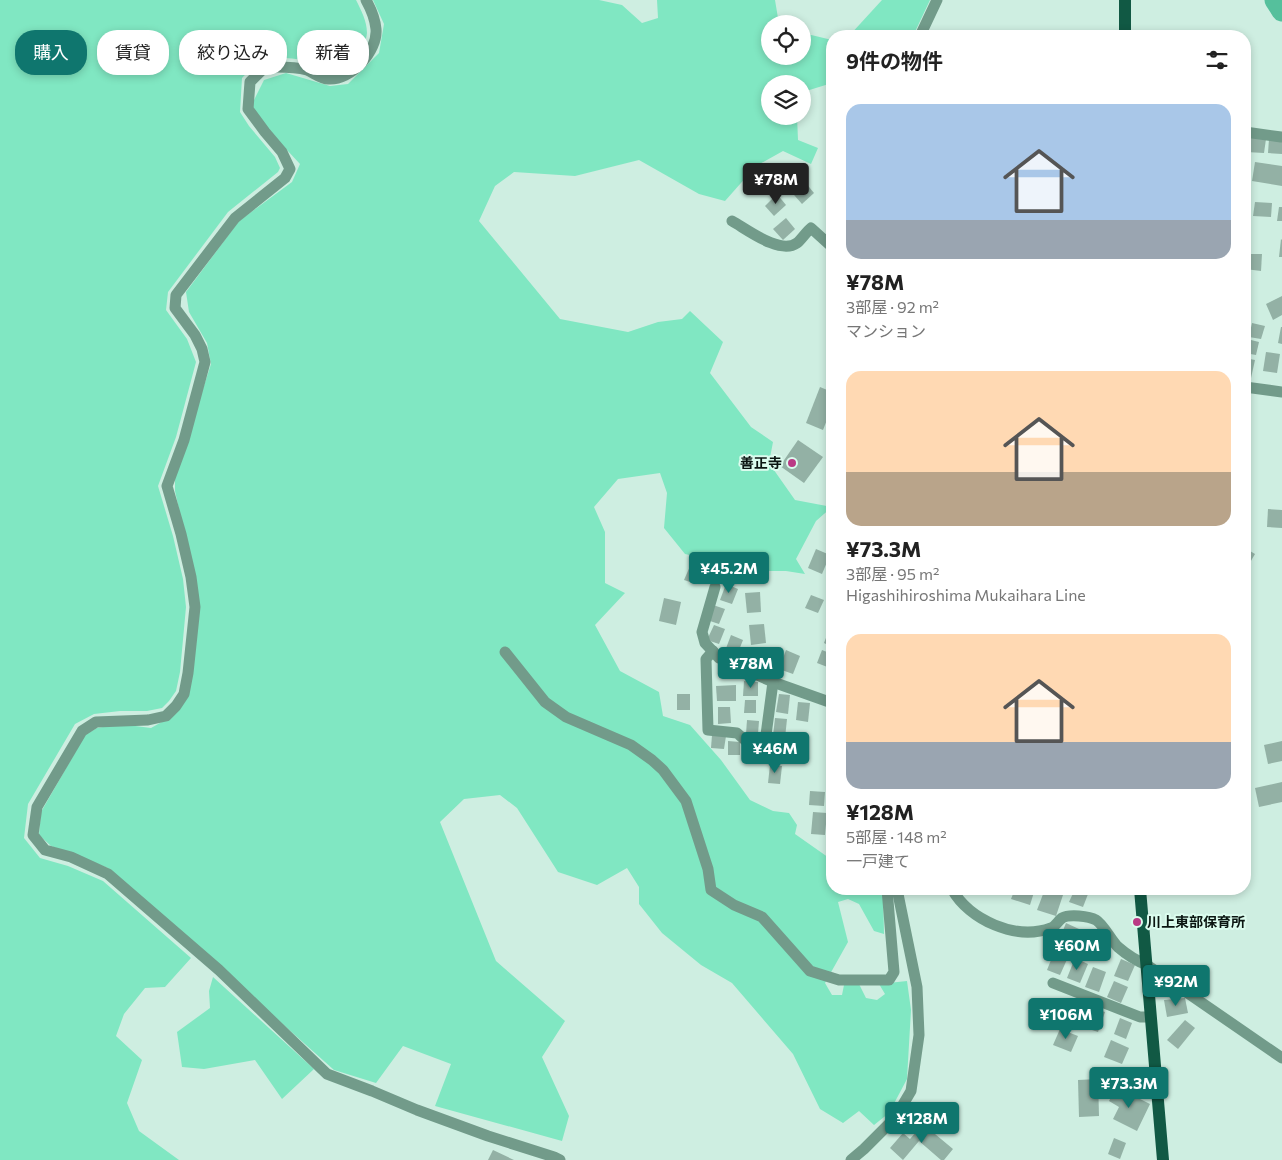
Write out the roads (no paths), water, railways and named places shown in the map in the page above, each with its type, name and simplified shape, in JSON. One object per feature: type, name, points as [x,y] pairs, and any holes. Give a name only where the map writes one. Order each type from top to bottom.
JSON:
[{"type":"main road","points":[[1125,0],[1125,30]]},
{"type":"main road","points":[[1141,895],[1164,1160]]},
{"type":"street","points":[[366,0],[372,12],[376,29],[375,42],[353,72],[342,77],[327,79],[306,70],[291,67],[265,67],[250,82],[248,109],[282,152],[290,169],[285,178],[235,218],[176,295],[175,308],[195,335],[202,349],[205,362],[184,440],[167,486],[191,577],[195,607],[184,694],[166,716],[148,720],[96,722],[82,731],[37,807],[33,835],[45,850],[71,857],[108,874],[219,970],[327,1074],[417,1110],[560,1160]]},
{"type":"street","points":[[923,30],[937,0]]},
{"type":"street","points":[[1251,133],[1281,137]]},
{"type":"street","points":[[732,221],[777,246],[787,247],[797,243],[811,228],[826,242]]},
{"type":"street","points":[[1251,388],[1282,392]]},
{"type":"street","points":[[715,587],[702,632],[705,643],[719,658],[773,682],[826,701]]},
{"type":"street","points":[[713,651],[706,659],[708,730],[737,733],[756,750],[764,750],[773,682]]},
{"type":"street","points":[[505,652],[545,702],[566,717],[631,745],[663,770],[686,801],[708,869],[710,890],[762,917],[810,971],[838,980],[889,980],[894,972],[888,895]]},
{"type":"street","points":[[851,1160],[895,1118],[911,1091],[919,1035],[917,987],[898,895]]},
{"type":"street","points":[[955,895],[958,900],[987,922],[1026,934],[1052,928],[1062,918],[1076,915],[1096,920],[1118,947],[1282,1058]]},
{"type":"street","points":[[1053,983],[1140,1017],[1150,1017]]},
{"type":"waterway","points":[[1275,0],[1282,11]]},
{"type":"place","name":"善正寺","points":[[792,463]]},
{"type":"place","name":"川上東部保育所","points":[[1137,922]]}]
